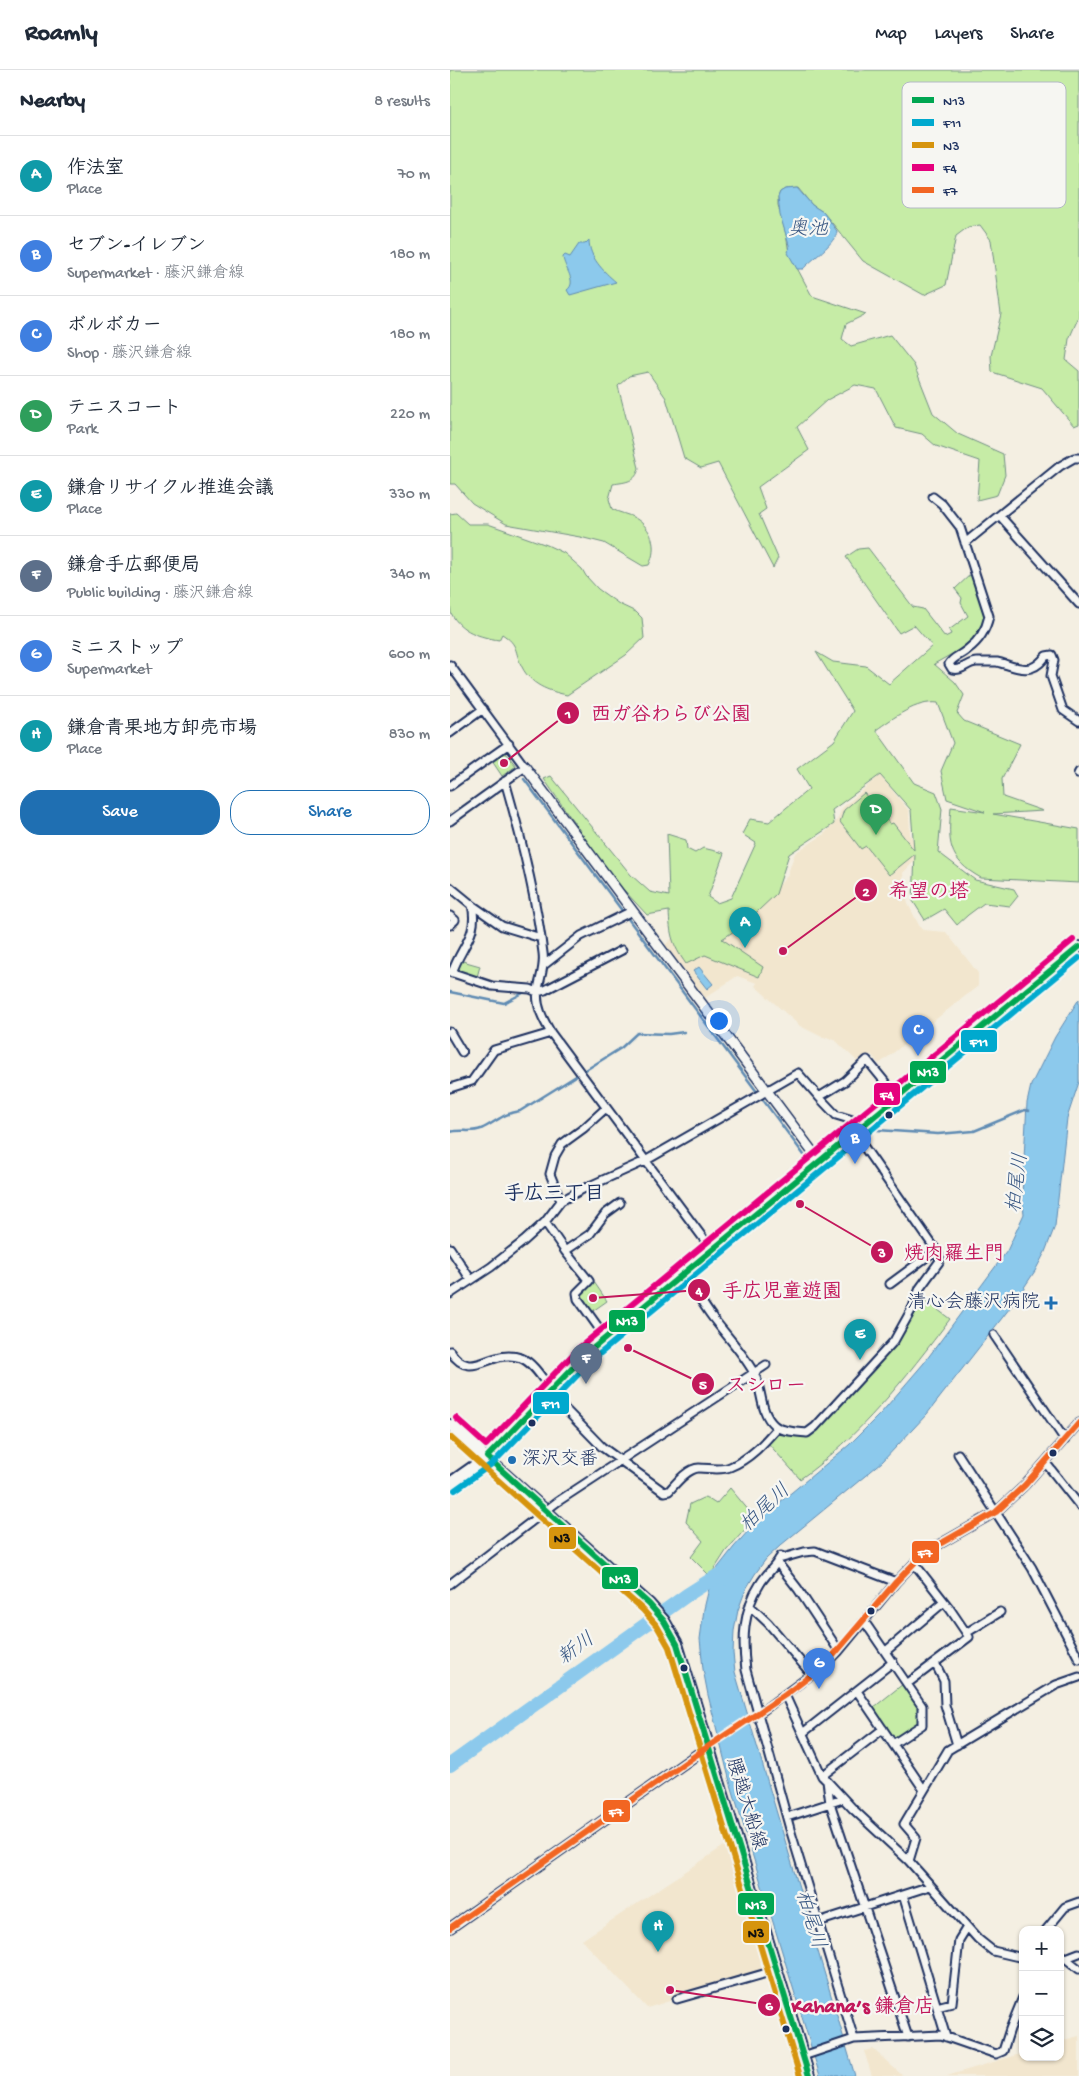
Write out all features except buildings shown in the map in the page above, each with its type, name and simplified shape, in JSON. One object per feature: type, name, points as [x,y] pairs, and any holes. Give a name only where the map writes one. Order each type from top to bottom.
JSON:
[{"type":"main road","points":[[450,1483],[487,1457],[585,1355],[1079,948]]},
{"type":"main road","name":"腰越大船線","points":[[450,1425],[656,1610],[677,1644],[713,1744],[777,1970],[807,2055],[809,2076]]},
{"type":"street","points":[[965,543],[1060,466],[1074,458],[1079,458]]},
{"type":"street","points":[[933,497],[942,504],[960,528],[989,616],[987,628],[978,639],[968,649],[951,660],[949,664],[952,669],[964,668],[968,664],[975,662],[997,662],[1024,669],[1032,668],[1039,664],[1046,656],[1052,655],[1054,660],[1050,676],[1063,710],[1079,721]]},
{"type":"street","points":[[1000,516],[1079,604]]},
{"type":"street","points":[[450,665],[820,1162]]},
{"type":"street","points":[[450,680],[457,674]]},
{"type":"street","points":[[450,733],[483,709]]},
{"type":"street","points":[[450,786],[509,744]]},
{"type":"street","points":[[452,817],[525,767]]},
{"type":"street","points":[[505,781],[515,816],[541,938],[544,965],[537,992],[541,1012],[551,1033],[712,1250]]},
{"type":"street","points":[[450,887],[502,926],[541,938]]},
{"type":"street","points":[[472,905],[474,922],[472,934],[458,956],[451,972],[492,986],[530,989],[537,992],[545,990],[622,950]]},
{"type":"street","points":[[544,965],[582,936],[632,911]]},
{"type":"street","points":[[450,916],[455,920],[450,926]]},
{"type":"street","points":[[450,1032],[462,1052]]},
{"type":"street","points":[[450,1088],[472,1080],[494,1050],[551,1033]]},
{"type":"street","points":[[818,1097],[845,1081],[867,1060],[898,1098]]},
{"type":"street","points":[[450,1294],[491,1267],[545,1222],[561,1202],[583,1189],[645,1161],[798,1073],[836,1115],[866,1124]]},
{"type":"street","points":[[561,1202],[550,1174],[558,1149],[606,1108]]},
{"type":"street","points":[[679,1278],[697,1293],[754,1373],[759,1386],[760,1400],[771,1422],[777,1428],[807,1433],[815,1427],[894,1341],[913,1307],[920,1288],[938,1266],[940,1258],[855,1134]]},
{"type":"street","points":[[565,1251],[590,1234],[605,1214],[620,1203]]},
{"type":"street","points":[[545,1222],[588,1281],[577,1293],[578,1299],[606,1338]]},
{"type":"street","points":[[450,1248],[471,1280]]},
{"type":"street","points":[[890,1284],[936,1250]]},
{"type":"street","points":[[994,1335],[1065,1440]]},
{"type":"street","points":[[450,1351],[458,1362],[468,1366],[498,1357],[522,1358],[530,1364],[548,1394],[602,1447],[620,1462],[664,1492],[669,1491],[693,1470],[698,1468],[717,1470],[732,1466],[762,1446],[777,1428]]},
{"type":"street","points":[[450,1584],[557,1502],[766,1365]]},
{"type":"street","points":[[756,1716],[812,1675],[839,1651],[896,1582],[931,1548],[996,1512],[1045,1462],[1079,1423]]},
{"type":"street","points":[[958,1454],[1032,1568],[1079,1659]]},
{"type":"street","points":[[1045,1462],[1079,1505]]},
{"type":"street","points":[[852,2040],[756,1716],[743,1650],[745,1622],[756,1589],[779,1559],[804,1552],[815,1551],[826,1554],[896,1582]]},
{"type":"street","points":[[779,1559],[839,1651]]},
{"type":"street","points":[[908,1683],[969,1637],[914,1563]]},
{"type":"street","points":[[886,1651],[944,1602]]},
{"type":"street","points":[[750,1606],[812,1675]]},
{"type":"street","points":[[966,1633],[1000,1612]]},
{"type":"street","points":[[864,1621],[922,1706],[922,1725],[893,1744]]},
{"type":"street","points":[[804,1732],[893,1662]]},
{"type":"street","points":[[935,1663],[944,1681],[944,1705],[957,1745]]},
{"type":"street","points":[[909,1860],[916,1838],[904,1824],[948,1750],[1056,1685],[1079,1677]]},
{"type":"street","points":[[857,1691],[924,1790]]},
{"type":"street","points":[[785,1695],[824,1778],[830,1803],[908,2037]]},
{"type":"street","points":[[824,1778],[883,1729]]},
{"type":"street","points":[[450,1928],[713,1744]]},
{"type":"street","points":[[824,1778],[843,1799],[909,1860],[978,1939],[993,1951],[1019,1957]]},
{"type":"street","points":[[787,1817],[843,1799]]},
{"type":"street","points":[[818,1922],[930,1886]]},
{"type":"street","points":[[903,1895],[946,2037]]},
{"type":"street","points":[[1049,1926],[1065,1907],[1079,1902]]},
{"type":"street","points":[[937,2007],[952,2003],[959,1940],[967,1927]]},
{"type":"street","points":[[1064,1956],[1079,1953]]},
{"type":"street","points":[[1064,1957],[1079,1969]]},
{"type":"street","points":[[677,1999],[777,1970]]},
{"type":"street","points":[[807,2055],[852,2040],[941,2035],[996,2054],[1003,2051],[1019,2007]]},
{"type":"shaded area","points":[[880,775],[909,811],[910,834],[920,855],[903,873],[908,904],[923,930],[946,932],[978,973],[978,986],[879,1064],[871,1054],[859,1063],[835,1040],[822,1037],[800,1026],[755,986],[757,983],[737,976],[705,998],[665,945],[683,928],[770,896],[787,876],[795,853],[823,835],[837,820],[842,808]]},
{"type":"shaded area","points":[[730,1842],[769,1970],[647,2008],[582,1940]]},
{"type":"shaded area","points":[[1079,2036],[1079,2076],[947,2076],[1019,2054],[1019,2061],[1064,2061],[1064,2040]]},
{"type":"shaded area","points":[[873,2049],[903,2076],[872,2076],[864,2051]]},
{"type":"green space","points":[[450,70],[1079,70],[1079,316],[1069,339],[1066,360],[1079,371],[1079,424],[1074,426],[1042,388],[992,372],[991,356],[1001,314],[991,240],[980,225],[968,227],[956,236],[946,285],[924,295],[863,261],[823,212],[812,205],[798,188],[785,189],[780,192],[778,197],[778,205],[789,253],[812,296],[866,314],[846,324],[842,339],[851,346],[890,335],[914,365],[933,413],[958,434],[1003,454],[1005,475],[997,495],[977,500],[980,461],[936,446],[922,434],[896,428],[876,389],[855,385],[827,400],[797,427],[809,450],[758,487],[766,509],[759,514],[778,558],[773,568],[718,463],[701,468],[684,458],[666,398],[648,372],[629,376],[618,386],[639,468],[638,473],[633,479],[613,484],[609,499],[612,509],[635,518],[646,527],[652,538],[653,545],[652,558],[649,565],[643,566],[604,543],[506,524],[472,503],[455,484],[450,484]]},
{"type":"green space","points":[[456,513],[468,524],[488,524],[564,553],[582,569],[598,589],[619,604],[636,612],[642,618],[644,638],[626,655],[567,695],[535,683],[522,667],[514,645],[507,638],[502,634],[499,640],[472,633],[460,625],[451,613],[450,514]]},
{"type":"green space","points":[[868,548],[913,607],[923,609],[945,637],[951,634],[949,630],[968,616],[961,603],[962,598],[955,589],[972,573],[985,614],[984,625],[968,645],[934,664],[955,682],[964,695],[957,713],[964,721],[1020,744],[1002,779],[1003,797],[1043,811],[993,814],[1079,829],[1079,883],[981,878],[962,864],[952,849],[950,840],[951,807],[985,812],[947,799],[941,771],[953,743],[938,703],[922,704],[890,720],[876,730],[914,783],[936,792],[942,809],[938,852],[975,880],[1014,889],[1018,896],[1010,906],[984,903],[957,925],[944,909],[925,920],[913,901],[915,854],[889,875],[866,846],[861,849],[840,822],[844,810],[864,793],[890,824],[893,823],[914,850],[911,810],[880,775],[832,810],[834,824],[789,854],[776,894],[742,926],[722,939],[763,967],[759,977],[705,955],[686,964],[673,939],[669,911],[647,915],[611,876],[544,779],[551,776],[631,875],[650,892],[669,896],[667,834],[686,840],[687,849],[695,853],[703,848],[724,853],[708,897],[717,903],[731,898],[756,843],[742,834],[750,819],[769,822],[809,789],[797,769],[834,741],[853,711],[816,652],[833,662],[866,666],[889,684],[932,646],[914,625],[899,633],[846,557],[858,549]]},
{"type":"green space","points":[[504,753],[516,766],[502,776],[492,761]]},
{"type":"green space","points":[[459,960],[480,966],[477,977],[456,970]]},
{"type":"green space","points":[[594,1282],[607,1301],[590,1313],[580,1300],[580,1293]]},
{"type":"green space","points":[[921,1297],[950,1319],[881,1405],[843,1444],[800,1479],[767,1442],[780,1433],[805,1435],[812,1433],[890,1351],[903,1332]]},
{"type":"green space","points":[[730,1488],[755,1518],[726,1551],[710,1576],[691,1557],[703,1541],[686,1522],[690,1504],[705,1497],[716,1504]]},
{"type":"green space","points":[[903,1684],[918,1707],[919,1723],[894,1738],[873,1708]]},
{"type":"water","name":"奥池","points":[[797,188],[812,205],[823,212],[837,231],[836,236],[828,246],[803,269],[797,269],[788,253],[789,245],[780,215],[778,197],[780,192],[785,189]]},
{"type":"water","points":[[589,240],[594,258],[616,282],[570,295],[567,290],[570,287],[571,279],[563,257],[565,255],[570,257],[579,244],[585,244]]},
{"type":"water","points":[[699,967],[713,984],[707,989],[693,971]]},
{"type":"water","points":[[1079,999],[1079,1082],[1067,1118],[1055,1226],[1035,1271],[1013,1304],[927,1414],[882,1462],[766,1559],[746,1589],[738,1610],[734,1631],[733,1653],[735,1672],[855,2076],[820,2076],[729,1778],[708,1695],[700,1639],[704,1609],[711,1580],[716,1570],[734,1547],[757,1521],[849,1445],[881,1413],[924,1363],[1007,1251],[1024,1214],[1022,1195],[1027,1103],[1031,1085],[1055,1037]]},
{"type":"waterway","points":[[524,779],[807,1159]]},
{"type":"waterway","points":[[450,992],[504,1003],[525,992]]},
{"type":"waterway","points":[[450,1132],[477,1130],[504,1116],[520,1111],[621,1048],[637,1033],[669,1034],[684,1032]]},
{"type":"waterway","points":[[877,1130],[938,1134],[974,1131],[1025,1110],[1029,1111]]},
{"type":"waterway","name":"新川","points":[[450,1765],[687,1595],[717,1576],[729,1579]]},
{"type":"transit line","name":"F4","points":[[456,1418],[486,1445],[579,1348],[1073,940]]},
{"type":"transit line","name":"N13","points":[[487,1457],[585,1355],[1079,947]]},
{"type":"transit line","name":"F11","points":[[455,1490],[493,1463],[591,1361],[1079,958]]},
{"type":"transit line","name":"F7","points":[[450,1928],[709,1746],[785,1695],[826,1664],[896,1582],[924,1553],[996,1512],[1025,1485],[1079,1423]]},
{"type":"transit line","name":"N3","points":[[450,1437],[643,1610],[657,1626],[669,1647],[800,2076]]},
{"type":"transit line","name":"N13","points":[[487,1457],[649,1604],[664,1621],[677,1644],[809,2076]]},
{"type":"place","name":"西ガ谷わらび公園","points":[[504,763]]},
{"type":"place","name":"テニスコート","points":[[876,835]]},
{"type":"place","name":"作法室","points":[[745,948]]},
{"type":"place","name":"希望の塔","points":[[783,951]]},
{"type":"place","name":"ボルボカー","points":[[918,1056]]},
{"type":"place","name":"セブン-イレブン","points":[[855,1164]]},
{"type":"place","name":"焼肉羅生門","points":[[800,1204]]},
{"type":"place","name":"手広児童遊園","points":[[593,1298]]},
{"type":"place","name":"清心会藤沢病院","points":[[1051,1303]]},
{"type":"place","name":"スシロー","points":[[628,1348]]},
{"type":"place","name":"鎌倉リサイクル推進会議","points":[[860,1360]]},
{"type":"place","name":"鎌倉手広郵便局","points":[[586,1384]]},
{"type":"place","name":"深沢交番","points":[[512,1460]]},
{"type":"place","name":"ミニストップ","points":[[819,1689]]},
{"type":"place","name":"鎌倉青果地方卸売市場","points":[[658,1952]]},
{"type":"place","name":"Kahana’s 鎌倉店","points":[[670,1990]]},
{"type":"district","name":"手広三丁目","points":[[554,1195]]},
{"type":"water label","name":"柏尾川","points":[[1019,1183]]},
{"type":"water label","name":"柏尾川","points":[[766,1509]]},
{"type":"water label","name":"柏尾川","points":[[809,1920]]}]
